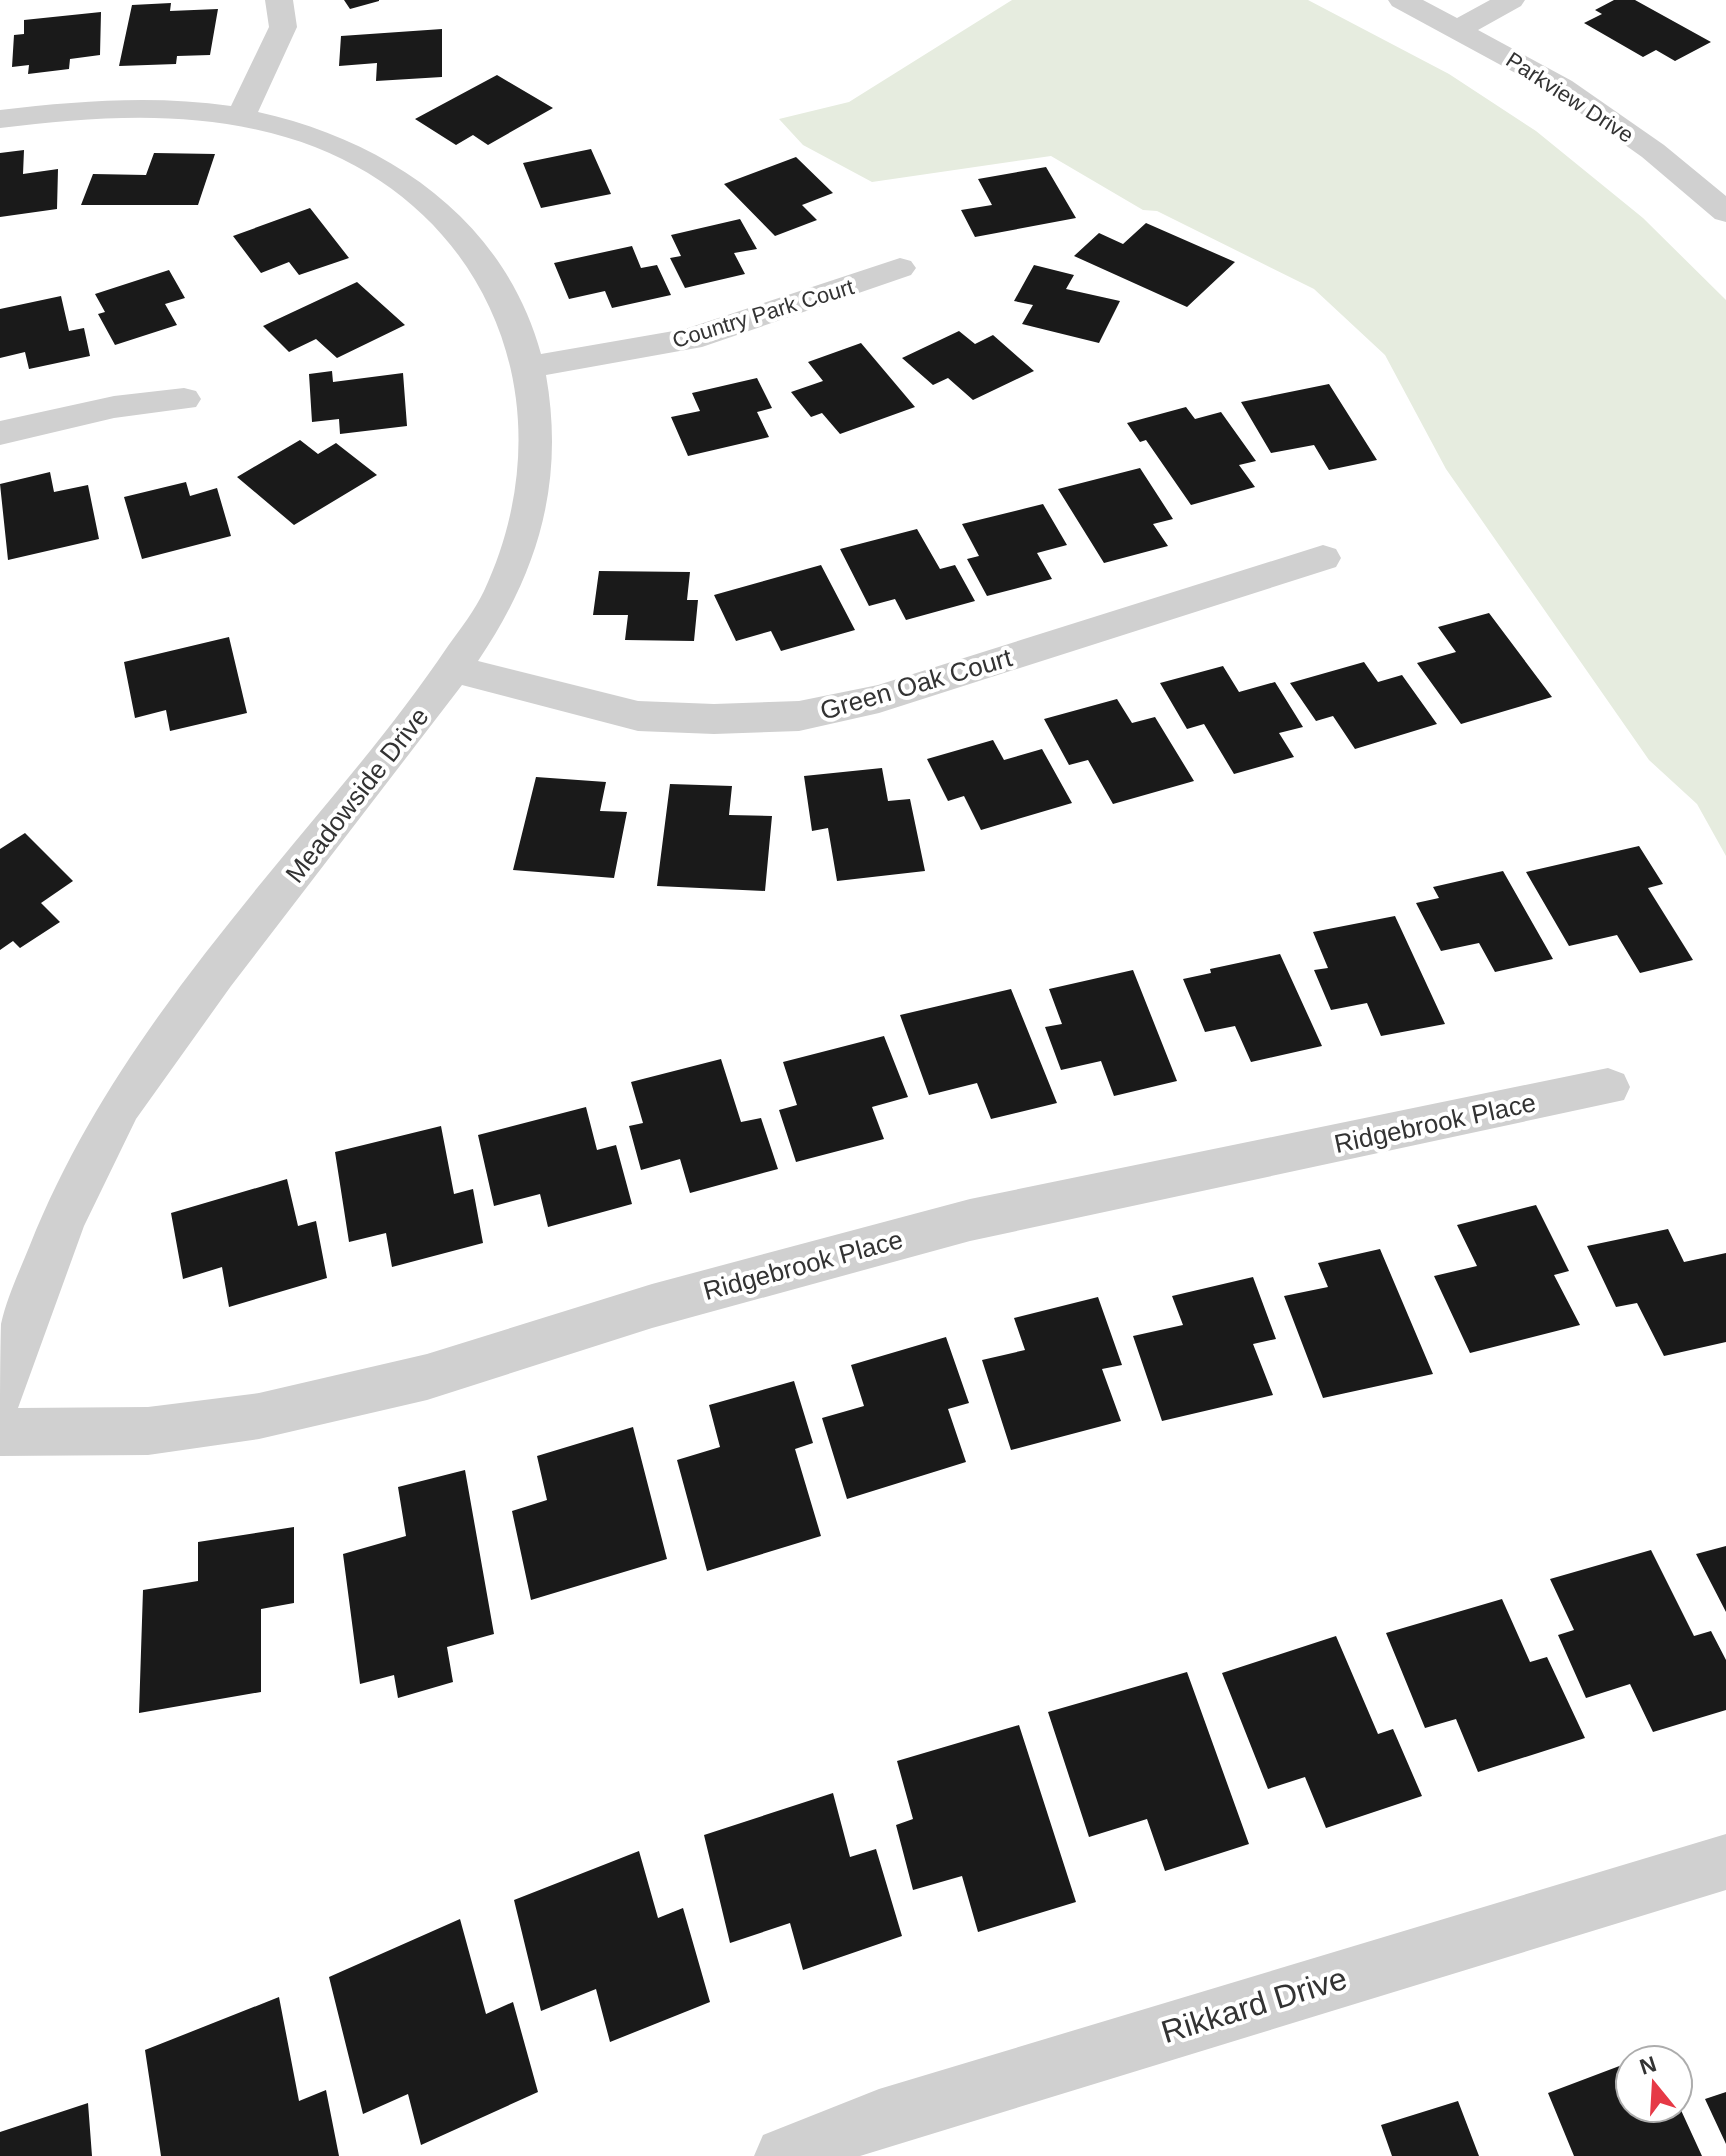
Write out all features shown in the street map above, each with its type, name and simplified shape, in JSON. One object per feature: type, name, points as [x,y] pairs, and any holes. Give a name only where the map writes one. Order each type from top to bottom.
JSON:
[{"type":"street","points":[[240,117],[268,65],[283,27],[279,0]]},
{"type":"street","name":"Parkview Drive","points":[[1402,0],[1562,87],[1653,151],[1726,212]]},
{"type":"street","points":[[1458,29],[1511,0]]},
{"type":"street","name":"Meadowside Drive","points":[[0,119],[99,108],[174,108],[240,117],[301,131],[341,147],[408,184],[467,237],[495,277],[509,305],[529,367],[537,427],[532,505],[506,583],[421,717],[322,838],[143,1071],[95,1145],[58,1233],[0,1395]]},
{"type":"street","name":"Country Park Court","points":[[529,367],[690,339],[900,268]]},
{"type":"street","points":[[0,433],[114,407],[184,399]]},
{"type":"street","name":"Green Oak Court","points":[[454,669],[638,716],[714,719],[799,716],[879,699],[1323,558]]},
{"type":"street","name":"Ridgebrook Place","points":[[0,1432],[148,1431],[259,1416],[427,1377],[652,1306],[970,1220],[1608,1087]]},
{"type":"street","name":"Rikkard Drive","points":[[784,2156],[879,2119],[1726,1862]]},
{"type":"shaded area","points":[[1012,0],[1308,0],[1449,74],[1536,131],[1643,218],[1726,300],[1726,856],[1697,804],[1649,760],[1446,469],[1385,355],[1314,289],[1157,211],[1143,210],[1051,156],[872,182],[803,145],[779,119],[849,102]]},
{"type":"building","points":[[344,0],[379,0],[379,1],[350,9]]},
{"type":"building","points":[[1614,0],[1635,0],[1711,42],[1675,61],[1656,50],[1643,57],[1584,23],[1602,14],[1595,10]]},
{"type":"building","points":[[171,3],[170,11],[218,9],[210,55],[177,56],[176,64],[119,66],[132,5]]},
{"type":"building","points":[[101,12],[100,55],[70,59],[69,69],[28,74],[29,65],[12,67],[14,35],[24,34],[24,20]]},
{"type":"building","points":[[442,29],[442,77],[376,81],[377,63],[339,66],[341,36]]},
{"type":"building","points":[[497,75],[553,108],[488,145],[473,135],[456,145],[415,119]]},
{"type":"building","points":[[591,149],[611,194],[541,208],[523,163]]},
{"type":"building","points":[[24,150],[23,174],[58,169],[57,209],[0,217],[0,153]]},
{"type":"building","points":[[154,153],[215,154],[198,205],[81,205],[93,174],[146,175]]},
{"type":"building","points":[[796,157],[833,193],[802,205],[817,220],[775,236],[724,184]]},
{"type":"building","points":[[1046,167],[1076,218],[975,237],[961,210],[992,205],[978,179]]},
{"type":"building","points":[[310,208],[349,258],[299,275],[289,262],[261,273],[233,236]]},
{"type":"building","points":[[740,219],[757,249],[734,253],[745,274],[685,288],[670,258],[681,256],[671,235]]},
{"type":"building","points":[[1146,223],[1235,262],[1187,307],[1074,256],[1099,233],[1123,244]]},
{"type":"building","points":[[632,246],[641,268],[657,265],[671,295],[612,308],[605,291],[569,299],[554,263]]},
{"type":"building","points":[[1034,265],[1074,275],[1066,289],[1120,301],[1099,343],[1022,324],[1033,305],[1014,301]]},
{"type":"building","points":[[169,270],[185,298],[165,304],[177,325],[115,345],[98,314],[105,312],[95,294]]},
{"type":"building","points":[[357,282],[405,325],[337,358],[316,339],[289,352],[263,326]]},
{"type":"building","points":[[61,296],[69,331],[84,328],[90,356],[29,369],[25,352],[0,358],[0,309]]},
{"type":"building","points":[[959,331],[975,344],[993,335],[1034,371],[973,400],[948,378],[933,385],[902,358]]},
{"type":"building","points":[[861,343],[915,407],[840,434],[822,413],[811,417],[791,392],[823,381],[808,362]]},
{"type":"building","points":[[332,371],[333,382],[403,373],[407,426],[340,434],[339,419],[312,422],[309,374]]},
{"type":"building","points":[[757,378],[772,408],[757,412],[769,437],[688,456],[671,417],[700,411],[692,393]]},
{"type":"building","points":[[1329,384],[1377,460],[1329,470],[1314,445],[1271,453],[1241,402]]},
{"type":"building","points":[[1186,407],[1195,419],[1221,412],[1256,461],[1239,465],[1255,487],[1191,505],[1146,440],[1140,442],[1127,423]]},
{"type":"building","points":[[300,440],[318,454],[336,443],[377,475],[294,525],[237,477]]},
{"type":"building","points":[[1140,468],[1173,519],[1153,524],[1168,546],[1104,563],[1058,489]]},
{"type":"building","points":[[50,472],[54,492],[88,485],[99,539],[8,560],[0,484]]},
{"type":"building","points":[[186,482],[190,496],[217,488],[231,536],[142,559],[124,497]]},
{"type":"building","points":[[1043,504],[1067,545],[1037,553],[1052,579],[987,596],[967,559],[979,556],[962,524]]},
{"type":"building","points":[[917,529],[940,569],[955,565],[975,601],[906,620],[895,599],[869,606],[840,549]]},
{"type":"building","points":[[821,565],[855,630],[781,651],[771,631],[736,641],[714,595]]},
{"type":"building","points":[[599,571],[690,572],[687,600],[698,600],[694,641],[625,640],[628,615],[593,615]]},
{"type":"building","points":[[1489,613],[1552,697],[1461,724],[1417,663],[1456,652],[1438,627]]},
{"type":"building","points":[[229,637],[247,713],[170,731],[166,710],[135,718],[124,662]]},
{"type":"building","points":[[1364,662],[1378,682],[1402,675],[1437,724],[1355,749],[1333,716],[1316,721],[1290,683]]},
{"type":"building","points":[[1223,666],[1239,692],[1275,682],[1303,727],[1279,733],[1294,757],[1234,774],[1204,724],[1187,729],[1160,683]]},
{"type":"building","points":[[1117,699],[1132,723],[1155,717],[1194,781],[1113,804],[1088,760],[1069,765],[1044,719]]},
{"type":"building","points":[[993,740],[1004,760],[1042,749],[1072,803],[981,830],[964,796],[948,801],[927,759]]},
{"type":"building","points":[[882,768],[888,801],[910,799],[925,871],[837,881],[828,828],[812,831],[804,776]]},
{"type":"building","points":[[536,777],[606,782],[600,811],[627,812],[614,878],[513,870]]},
{"type":"building","points":[[670,784],[732,786],[729,815],[772,816],[765,891],[657,886]]},
{"type":"building","points":[[25,833],[73,881],[41,903],[60,922],[20,948],[13,941],[0,950],[0,849]]},
{"type":"building","points":[[1639,846],[1663,884],[1648,888],[1693,960],[1640,973],[1617,935],[1569,946],[1526,872]]},
{"type":"building","points":[[1503,871],[1553,959],[1495,972],[1479,943],[1441,951],[1416,903],[1439,898],[1433,887]]},
{"type":"building","points":[[1395,916],[1445,1024],[1381,1036],[1367,1003],[1331,1010],[1314,970],[1328,968],[1313,932]]},
{"type":"building","points":[[1280,954],[1322,1046],[1251,1062],[1235,1026],[1205,1032],[1183,979],[1211,973],[1210,969]]},
{"type":"building","points":[[1133,970],[1177,1081],[1114,1096],[1101,1061],[1061,1070],[1045,1027],[1062,1024],[1049,989]]},
{"type":"building","points":[[1011,989],[1057,1103],[991,1119],[977,1083],[929,1095],[900,1015]]},
{"type":"building","points":[[884,1036],[908,1097],[872,1107],[884,1139],[796,1162],[779,1110],[797,1105],[783,1062]]},
{"type":"building","points":[[721,1059],[741,1122],[761,1118],[778,1169],[690,1193],[680,1159],[641,1170],[629,1126],[643,1123],[631,1082]]},
{"type":"building","points":[[586,1107],[597,1150],[616,1145],[632,1204],[548,1227],[540,1194],[494,1206],[478,1135]]},
{"type":"building","points":[[441,1126],[454,1194],[473,1189],[483,1243],[392,1267],[386,1233],[349,1242],[335,1152]]},
{"type":"building","points":[[287,1179],[298,1226],[316,1221],[327,1278],[229,1307],[222,1267],[183,1279],[171,1213]]},
{"type":"building","points":[[1536,1205],[1569,1271],[1554,1275],[1580,1325],[1470,1353],[1434,1276],[1477,1266],[1457,1225]]},
{"type":"building","points":[[1668,1229],[1684,1262],[1726,1253],[1726,1342],[1664,1356],[1637,1303],[1616,1307],[1587,1246]]},
{"type":"building","points":[[1380,1249],[1433,1374],[1323,1398],[1284,1296],[1328,1287],[1318,1263]]},
{"type":"building","points":[[1253,1277],[1276,1339],[1253,1344],[1273,1395],[1162,1421],[1133,1336],[1183,1325],[1172,1296]]},
{"type":"building","points":[[1098,1297],[1122,1365],[1102,1369],[1121,1421],[1011,1450],[982,1360],[1025,1350],[1014,1318]]},
{"type":"building","points":[[946,1337],[969,1403],[948,1409],[966,1462],[847,1499],[822,1418],[864,1406],[851,1365]]},
{"type":"building","points":[[794,1381],[813,1443],[795,1449],[821,1536],[707,1571],[677,1460],[720,1447],[709,1405]]},
{"type":"building","points":[[633,1427],[667,1559],[531,1600],[512,1511],[547,1500],[537,1456]]},
{"type":"building","points":[[465,1470],[494,1634],[447,1647],[453,1682],[398,1698],[394,1675],[360,1684],[343,1554],[406,1536],[398,1487]]},
{"type":"building","points":[[294,1527],[294,1603],[261,1609],[261,1692],[139,1713],[143,1590],[198,1581],[198,1542]]},
{"type":"building","points":[[1726,1546],[1726,1612],[1696,1554]]},
{"type":"building","points":[[1651,1550],[1694,1636],[1711,1631],[1726,1660],[1726,1710],[1653,1732],[1630,1684],[1586,1698],[1558,1635],[1574,1630],[1550,1579]]},
{"type":"building","points":[[1502,1599],[1530,1662],[1547,1657],[1585,1738],[1478,1772],[1456,1719],[1425,1728],[1386,1633]]},
{"type":"building","points":[[1336,1636],[1378,1734],[1393,1729],[1422,1796],[1326,1828],[1305,1777],[1268,1789],[1222,1673]]},
{"type":"building","points":[[1187,1672],[1249,1844],[1165,1871],[1147,1819],[1089,1837],[1048,1712]]},
{"type":"building","points":[[1019,1725],[1076,1902],[978,1932],[962,1876],[913,1890],[896,1825],[913,1819],[897,1761]]},
{"type":"building","points":[[833,1793],[850,1857],[876,1849],[902,1936],[803,1970],[790,1923],[730,1943],[704,1835]]},
{"type":"building","points":[[639,1851],[658,1918],[683,1908],[710,2002],[610,2042],[596,1989],[541,2011],[514,1900]]},
{"type":"building","points":[[460,1919],[486,2014],[513,2002],[538,2092],[421,2145],[408,2094],[363,2114],[329,1977]]},
{"type":"building","points":[[279,1997],[299,2101],[326,2090],[339,2156],[161,2156],[145,2050]]},
{"type":"building","points":[[1614,2068],[1614,2124],[1687,2124],[1702,2156],[1574,2156],[1548,2093]]},
{"type":"building","points":[[1726,2092],[1726,2144],[1705,2099]]},
{"type":"building","points":[[1458,2101],[1479,2156],[1392,2156],[1381,2125]]},
{"type":"building","points":[[88,2103],[92,2156],[0,2156],[0,2132]]}]
